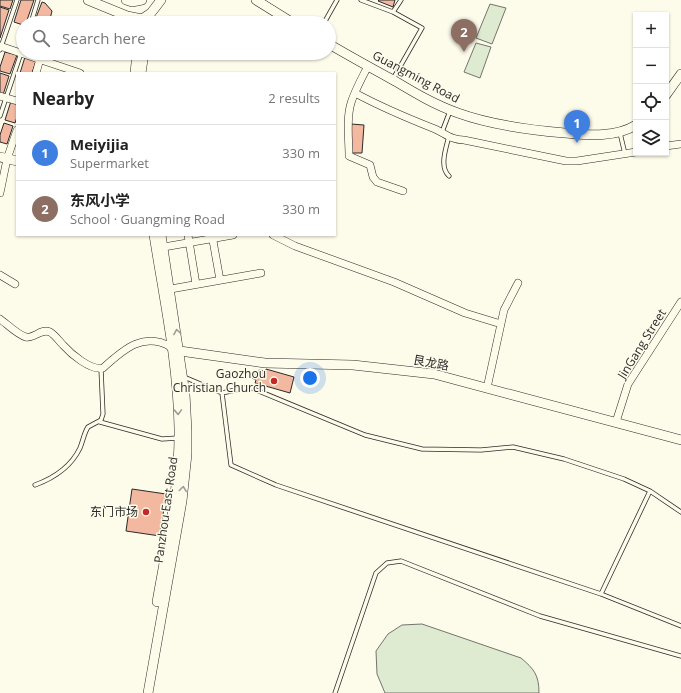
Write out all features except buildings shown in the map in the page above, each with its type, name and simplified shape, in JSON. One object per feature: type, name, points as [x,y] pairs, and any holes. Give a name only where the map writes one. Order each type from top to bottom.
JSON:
[{"type":"street","points":[[88,0],[127,16]]},
{"type":"street","points":[[126,0],[132,2],[142,0]]},
{"type":"street","points":[[149,16],[161,0]]},
{"type":"street","points":[[256,0],[282,16]]},
{"type":"street","points":[[0,47],[16,49]]},
{"type":"street","name":"Guangming Road","points":[[336,48],[427,100],[470,117],[498,124],[559,133],[588,135],[620,132],[633,126]]},
{"type":"street","points":[[36,72],[40,60]]},
{"type":"street","points":[[43,60],[77,72]]},
{"type":"street","points":[[134,72],[136,60]]},
{"type":"street","points":[[141,72],[143,60]]},
{"type":"street","points":[[368,66],[355,93],[350,109],[349,156],[370,165],[373,177],[377,182],[403,191]]},
{"type":"street","points":[[669,91],[681,74]]},
{"type":"street","points":[[355,93],[397,114],[456,140],[469,141],[566,161],[577,161],[633,153]]},
{"type":"street","points":[[3,97],[16,101]]},
{"type":"street","points":[[0,193],[4,158],[16,132]]},
{"type":"street","points":[[669,146],[681,144]]},
{"type":"street","points":[[4,158],[16,161]]},
{"type":"street","name":"Panzhou East Road","points":[[148,693],[185,479],[176,349],[159,247],[154,236]]},
{"type":"street","name":"Panzhou East Road","points":[[159,247],[161,236]]},
{"type":"street","points":[[159,247],[189,239],[222,236]]},
{"type":"street","points":[[275,236],[295,246],[394,282],[465,313],[501,324]]},
{"type":"street","points":[[212,237],[220,280]]},
{"type":"street","points":[[189,239],[196,284]]},
{"type":"street","points":[[166,290],[260,273]]},
{"type":"street","points":[[0,275],[15,284]]},
{"type":"street","points":[[487,388],[504,310],[518,283]]},
{"type":"street","name":"JinGang Street","points":[[616,422],[628,384],[681,302]]},
{"type":"street","points":[[0,319],[26,336],[33,336],[43,332],[50,333],[70,352],[89,366],[95,368],[101,369],[125,349],[137,343],[157,341],[163,342],[176,349]]},
{"type":"street","name":"艮龙路","points":[[176,349],[265,363],[353,366],[434,374],[681,440]]},
{"type":"street","name":"Panzhou East Road","points":[[142,693],[175,497],[183,438]]},
{"type":"lane","points":[[0,47],[17,0]]},
{"type":"lane","points":[[33,16],[38,0]]},
{"type":"lane","points":[[328,16],[337,0]]},
{"type":"lane","points":[[361,0],[393,12],[420,26],[422,29],[393,80]]},
{"type":"lane","points":[[393,12],[401,0]]},
{"type":"lane","points":[[0,116],[3,97],[18,60]]},
{"type":"lane","points":[[449,176],[446,174],[444,167],[445,134],[450,110]]},
{"type":"lane","points":[[620,132],[625,154]]},
{"type":"lane","points":[[100,422],[102,414],[101,369]]},
{"type":"lane","points":[[179,376],[222,393],[249,387],[365,435],[422,449],[481,450],[513,447],[564,459],[602,470],[650,491],[681,512]]},
{"type":"lane","points":[[222,393],[231,465],[283,488],[601,594],[681,626]]},
{"type":"lane","points":[[35,485],[47,481],[69,465],[79,450],[88,427],[100,422],[162,439],[183,438]]},
{"type":"lane","points":[[601,594],[650,491]]},
{"type":"lane","points":[[335,693],[376,573],[387,563],[401,561],[540,616],[681,656]]},
{"type":"green space","points":[[490,4],[506,8],[492,44],[476,38]]},
{"type":"green space","points":[[476,43],[491,47],[480,78],[464,72]]},
{"type":"green space","points":[[422,624],[521,658],[535,673],[538,681],[539,693],[385,693],[377,674],[376,651],[388,634],[402,625]]},
{"type":"place","name":"东风小学","points":[[464,52]]},
{"type":"place","name":"Meiyijia","points":[[577,143]]},
{"type":"place","name":"Gaozhou Christian Church","points":[[274,381]]},
{"type":"place","name":"东门市场","points":[[146,512]]}]
